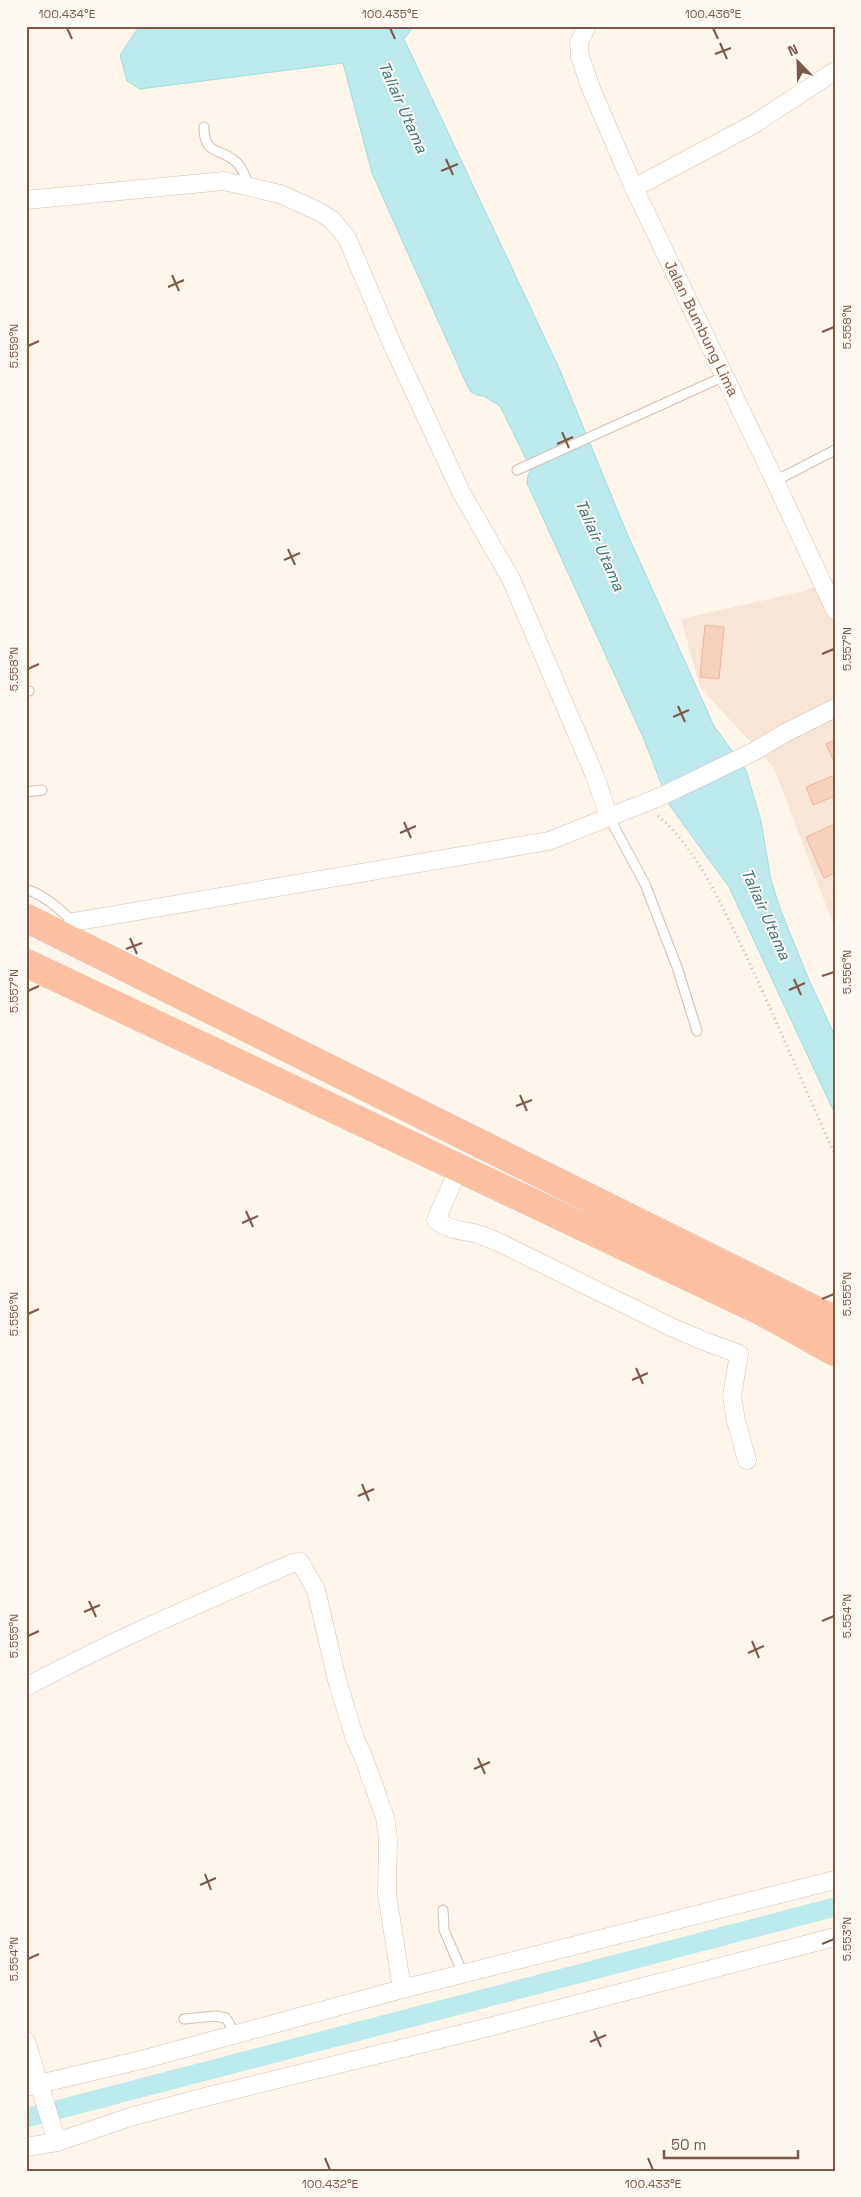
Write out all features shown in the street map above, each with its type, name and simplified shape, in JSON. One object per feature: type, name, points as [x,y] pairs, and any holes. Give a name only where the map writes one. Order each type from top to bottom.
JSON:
[{"type":"highway","points":[[26,918],[69,929],[835,1320]]},
{"type":"highway","points":[[26,963],[456,1175],[763,1312],[835,1352]]},
{"type":"street","name":"Jalan Bumbung Lima","points":[[583,34],[580,57],[592,91],[634,188],[832,598]]},
{"type":"street","points":[[634,188],[754,124],[835,70]]},
{"type":"street","points":[[26,200],[224,181],[280,194],[318,211],[332,220],[347,238],[392,344],[461,492],[511,579],[595,776],[609,817]]},
{"type":"street","points":[[69,929],[549,840],[662,796],[755,752],[785,733],[835,708]]},
{"type":"street","points":[[456,1175],[436,1220],[445,1227],[457,1232],[476,1234],[498,1242],[669,1326],[739,1354],[732,1396],[736,1421],[747,1460]]},
{"type":"street","points":[[26,1687],[79,1658],[139,1630],[293,1563],[300,1562],[316,1590],[337,1680],[354,1739],[363,1756],[385,1817],[388,1838],[387,1894],[402,1990]]},
{"type":"street","points":[[36,2088],[463,1974],[835,1880]]},
{"type":"street","points":[[26,2147],[55,2136],[489,2027],[835,1937]]},
{"type":"street","points":[[26,2041],[36,2088],[55,2136]]},
{"type":"lane","points":[[204,127],[204,140],[207,146],[235,161],[242,168],[248,186]]},
{"type":"lane","points":[[521,468],[725,376]]},
{"type":"lane","points":[[776,481],[835,450]]},
{"type":"lane","points":[[26,792],[42,790]]},
{"type":"lane","points":[[609,817],[645,884],[677,966],[698,1031]]},
{"type":"lane","points":[[26,889],[38,893],[53,904],[69,929]]},
{"type":"lane","points":[[443,1910],[444,1930],[463,1974]]},
{"type":"lane","points":[[184,2019],[215,2016],[226,2018],[236,2036]]},
{"type":"path","points":[[638,806],[653,812],[664,821],[680,839],[708,880],[760,985],[835,1155]]},
{"type":"shaded area","points":[[835,577],[835,929],[774,768],[700,687],[681,619],[805,591]]},
{"type":"water","name":"Taliair Utama","points":[[143,26],[414,26],[404,39],[559,368],[626,531],[714,726],[746,770],[761,821],[771,880],[781,911],[809,980],[835,1036],[835,1114],[729,887],[670,806],[643,737],[527,483],[531,469],[500,406],[484,396],[471,392],[466,383],[372,173],[343,63],[140,89],[127,81],[120,55],[136,31]]},
{"type":"building","points":[[705,625],[724,627],[719,679],[700,677]]},
{"type":"building","points":[[835,740],[835,764],[826,744]]},
{"type":"building","points":[[835,775],[835,796],[813,805],[806,787]]},
{"type":"building","points":[[835,824],[835,873],[824,878],[806,837]]},
{"type":"waterway","points":[[26,2118],[835,1907]]}]
